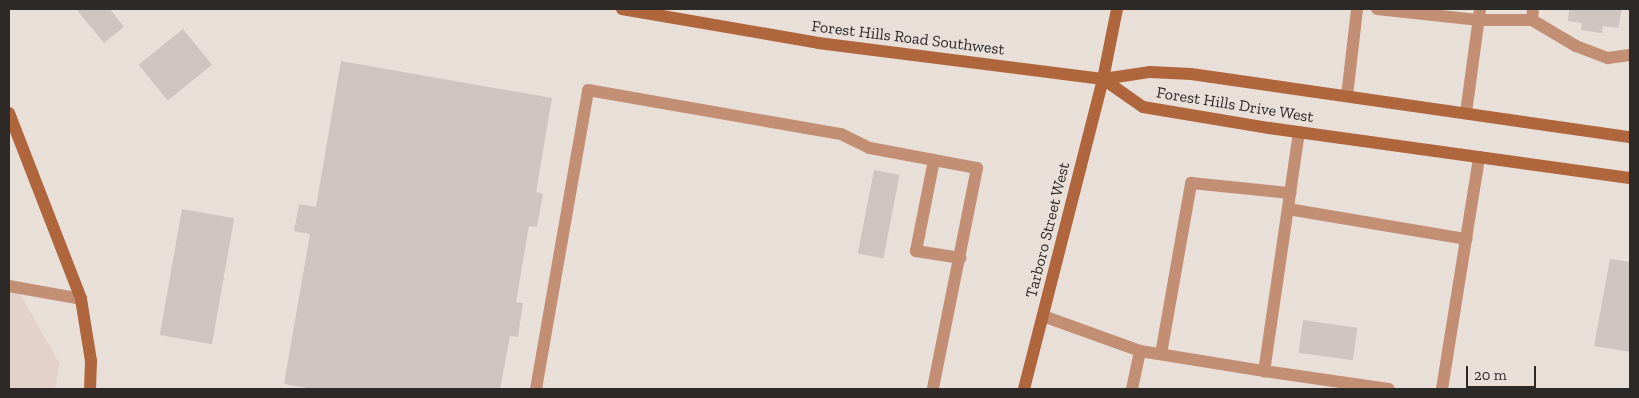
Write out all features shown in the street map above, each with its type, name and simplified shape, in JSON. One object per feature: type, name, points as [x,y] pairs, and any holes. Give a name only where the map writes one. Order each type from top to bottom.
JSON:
[{"type":"main road","name":"Forest Hills Road Southwest","points":[[622,9],[818,43],[1103,79]]},
{"type":"main road","name":"Tarboro Street West","points":[[1024,389],[1103,79],[1117,9]]},
{"type":"main road","name":"Forest Hills Drive West","points":[[1103,79],[1150,72],[1190,74],[1630,136]]},
{"type":"main road","name":"Forest Hills Drive West","points":[[1103,79],[1143,107],[1299,132],[1630,178]]},
{"type":"main road","points":[[9,113],[81,299],[91,361],[90,389]]},
{"type":"street","points":[[1347,96],[1357,9]]},
{"type":"street","points":[[1377,9],[1479,14],[1531,12],[1576,46],[1608,58],[1630,55]]},
{"type":"street","points":[[1466,113],[1479,14]]},
{"type":"street","points":[[536,389],[588,90],[840,134],[870,148],[977,168],[933,389]]},
{"type":"street","points":[[1264,371],[1299,132]]},
{"type":"street","points":[[1442,389],[1479,157]]},
{"type":"street","points":[[934,160],[916,251],[960,258]]},
{"type":"street","points":[[1161,354],[1191,183],[1290,193]]},
{"type":"street","points":[[1288,209],[1466,239]]},
{"type":"street","points":[[9,286],[81,299]]},
{"type":"street","points":[[1043,316],[1140,351],[1389,389]]},
{"type":"street","points":[[1132,389],[1140,351]]},
{"type":"shaded area","points":[[9,275],[60,364],[55,389],[9,389]]},
{"type":"building","points":[[76,9],[110,9],[124,27],[104,43]]},
{"type":"building","points":[[1569,9],[1622,9],[1618,28],[1603,26],[1602,33],[1581,30],[1582,23],[1568,21]]},
{"type":"building","points":[[183,29],[212,65],[168,101],[139,65]]},
{"type":"building","points":[[341,61],[552,98],[536,192],[543,194],[537,227],[529,226],[516,302],[523,303],[518,337],[510,336],[500,389],[313,389],[284,384],[310,234],[294,231],[299,204],[316,207]]},
{"type":"building","points":[[874,170],[900,175],[883,258],[858,253]]},
{"type":"building","points":[[182,209],[234,218],[212,344],[160,335]]},
{"type":"building","points":[[1610,259],[1630,262],[1630,352],[1594,346]]},
{"type":"building","points":[[1303,320],[1357,328],[1353,360],[1298,353]]}]
